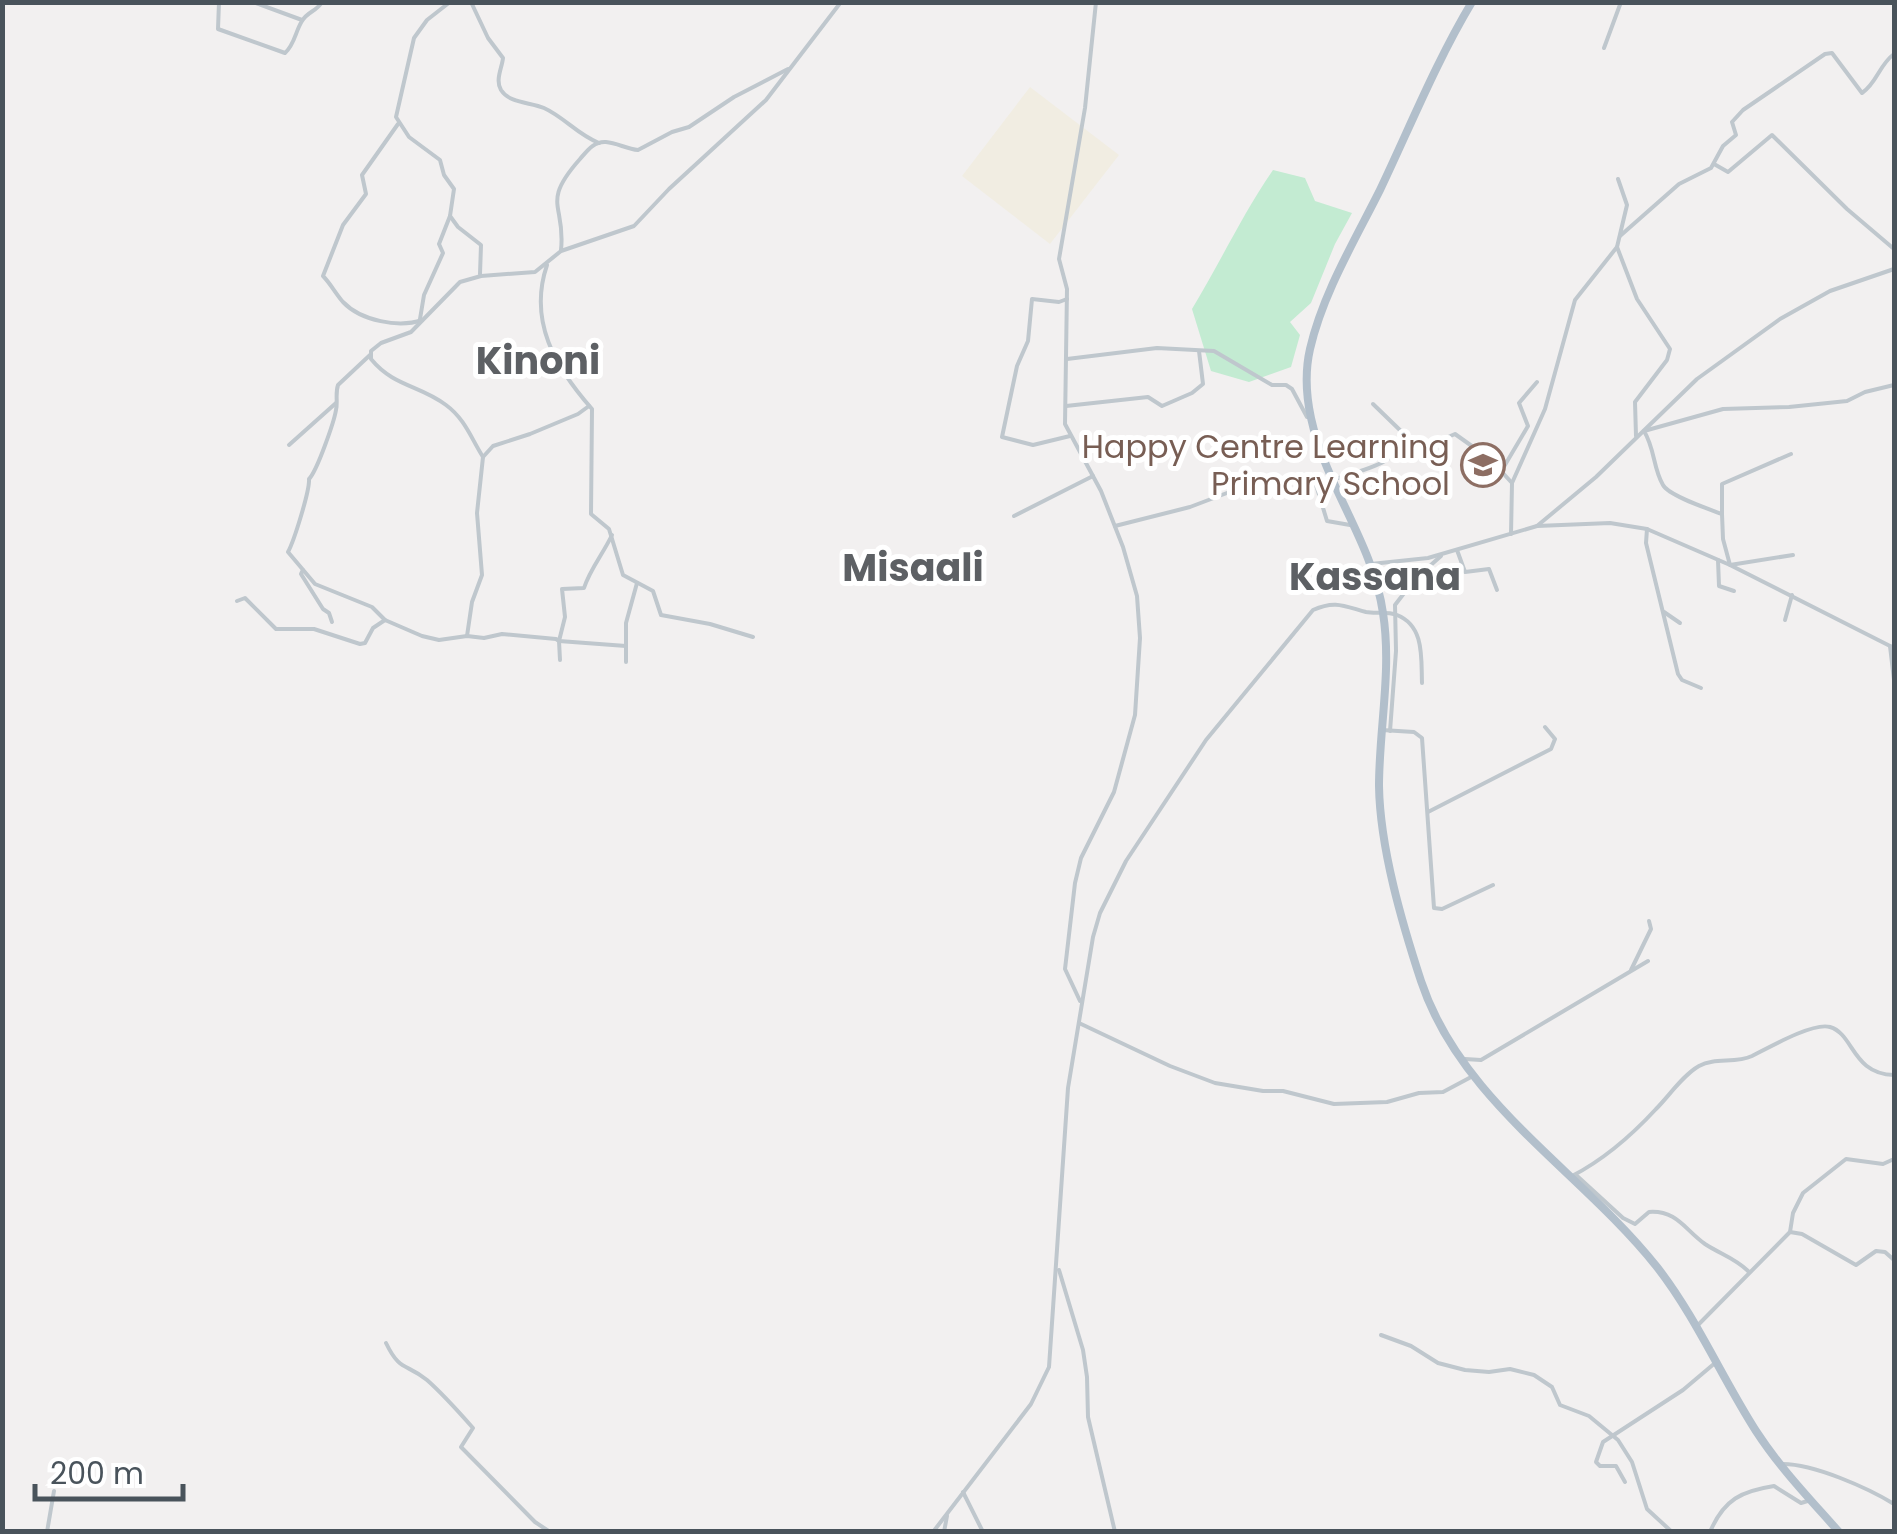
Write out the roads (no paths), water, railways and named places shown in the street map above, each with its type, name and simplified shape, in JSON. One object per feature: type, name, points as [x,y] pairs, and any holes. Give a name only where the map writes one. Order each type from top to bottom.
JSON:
[{"type":"main road","points":[[1472,2],[1422,98],[1320,319],[1308,366],[1312,422],[1332,480],[1355,526],[1389,613],[1380,794],[1389,859],[1422,984],[1460,1058],[1473,1076],[1574,1175],[1660,1272],[1778,1464],[1839,1532]]},
{"type":"street","points":[[219,2],[218,29],[282,52],[290,49],[302,20],[318,10],[322,2]]},
{"type":"street","points":[[253,2],[302,20]]},
{"type":"street","points":[[420,321],[424,295],[443,253],[440,244],[454,190],[440,160],[398,124],[396,110],[414,38],[427,20],[450,2]]},
{"type":"street","points":[[472,2],[488,38],[503,58],[498,82],[502,92],[514,100],[546,109],[599,142],[638,150],[672,132],[690,128],[734,97],[792,68]]},
{"type":"street","points":[[626,646],[531,640],[516,634],[439,640],[385,620],[372,607],[320,587],[288,552],[300,524],[310,479],[317,469],[338,385],[381,343],[411,332],[451,289],[470,278],[526,275],[547,265],[560,251],[634,226],[669,188],[766,100],[841,2]]},
{"type":"street","points":[[1082,1004],[1065,970],[1076,872],[1114,792],[1135,715],[1138,681],[1138,596],[1115,526],[1065,424],[1067,298],[1059,259],[1085,108],[1096,2]]},
{"type":"street","points":[[1604,48],[1621,2]]},
{"type":"street","points":[[1620,236],[1679,184],[1714,164],[1736,135],[1734,118],[1824,54],[1832,53],[1862,93],[1871,87],[1882,65],[1894,54]]},
{"type":"street","points":[[398,124],[362,176],[366,194],[343,225],[323,276],[342,302],[365,315],[390,324],[427,318]]},
{"type":"street","points":[[1714,164],[1728,172],[1772,135],[1847,210],[1894,249]]},
{"type":"street","points":[[560,251],[562,237],[556,209],[560,185],[599,142]]},
{"type":"street","points":[[1511,534],[1512,483],[1545,408],[1577,294],[1617,246],[1628,206],[1618,179]]},
{"type":"street","points":[[450,216],[481,245],[481,276]]},
{"type":"street","points":[[1617,246],[1638,299],[1670,349],[1667,360],[1634,402],[1636,436]]},
{"type":"street","points":[[547,265],[538,297],[540,316],[565,378],[594,416],[590,514],[612,535],[623,575],[653,592],[661,615],[753,637]]},
{"type":"street","points":[[1537,526],[1596,477],[1697,380],[1780,319],[1830,291],[1894,269]]},
{"type":"street","points":[[1067,298],[1056,302],[1035,297],[1031,301],[1028,340],[1017,366],[1002,437],[1034,445],[1070,436]]},
{"type":"street","points":[[1066,359],[1157,348],[1214,350],[1272,386],[1286,385],[1292,389],[1303,413],[1312,422]]},
{"type":"street","points":[[1066,406],[1148,397],[1162,406],[1178,400],[1202,384],[1200,351]]},
{"type":"street","points":[[370,355],[391,379],[437,399],[456,413],[483,457],[477,512],[482,581],[474,596],[467,636]]},
{"type":"street","points":[[1502,471],[1528,426],[1518,403],[1537,382]]},
{"type":"street","points":[[1644,431],[1723,408],[1846,401],[1894,386]]},
{"type":"street","points":[[289,445],[336,403]]},
{"type":"street","points":[[1372,404],[1404,433],[1401,449]]},
{"type":"street","points":[[483,457],[493,446],[578,414],[588,406]]},
{"type":"street","points":[[1644,431],[1654,447],[1662,484],[1670,493],[1722,514]]},
{"type":"street","points":[[1332,480],[1389,460],[1401,449],[1455,434],[1512,483]]},
{"type":"street","points":[[1730,565],[1722,540],[1722,484],[1792,454]]},
{"type":"street","points":[[1115,526],[1190,507],[1248,485],[1306,474],[1317,488],[1328,521],[1355,526]]},
{"type":"street","points":[[1014,516],[1093,476]]},
{"type":"street","points":[[1371,564],[1444,553],[1537,526],[1610,523],[1647,530],[1730,565],[1892,647],[1894,680]]},
{"type":"street","points":[[1647,530],[1646,543],[1678,674],[1682,680],[1701,688]]},
{"type":"street","points":[[560,660],[562,588],[584,588],[612,535]]},
{"type":"street","points":[[1457,549],[1464,572],[1489,569],[1496,590]]},
{"type":"street","points":[[1389,613],[1402,594],[1444,553]]},
{"type":"street","points":[[1730,565],[1793,556]]},
{"type":"street","points":[[1718,560],[1718,586],[1734,592]]},
{"type":"street","points":[[302,570],[332,622]]},
{"type":"street","points":[[626,662],[626,623],[637,583]]},
{"type":"street","points":[[317,594],[336,592]]},
{"type":"street","points":[[1785,620],[1792,595]]},
{"type":"street","points":[[237,601],[245,598],[272,628],[314,629],[360,644],[365,644],[373,628],[385,620]]},
{"type":"street","points":[[933,1532],[1042,1386],[1053,1345],[1061,1156],[1077,1022],[1093,936],[1110,890],[1206,740],[1314,610],[1340,602],[1370,613],[1389,613],[1408,624],[1420,643],[1422,684]]},
{"type":"street","points":[[1664,612],[1680,623]]},
{"type":"street","points":[[1428,812],[1551,750],[1554,737],[1545,726]]},
{"type":"street","points":[[1386,731],[1421,735],[1435,910],[1492,885]]},
{"type":"street","points":[[1631,970],[1651,929],[1648,921]]},
{"type":"street","points":[[1460,1058],[1482,1060],[1648,961]]},
{"type":"street","points":[[1077,1022],[1215,1083],[1284,1091],[1334,1104],[1387,1102],[1419,1093],[1443,1092],[1473,1076]]},
{"type":"street","points":[[1748,1272],[1732,1257],[1701,1241],[1680,1219],[1649,1212],[1635,1224],[1623,1218],[1574,1175],[1640,1126],[1700,1066],[1740,1060],[1794,1035],[1829,1026],[1839,1032],[1863,1064],[1894,1075]]},
{"type":"street","points":[[1694,1328],[1790,1232],[1793,1213],[1803,1194],[1840,1162],[1852,1158],[1883,1164],[1894,1160]]},
{"type":"street","points":[[1790,1232],[1802,1234],[1856,1265],[1876,1251],[1894,1260]]},
{"type":"street","points":[[1057,1266],[1083,1350],[1088,1417],[1115,1532]]},
{"type":"street","points":[[1381,1335],[1452,1367],[1489,1372],[1510,1368],[1534,1374],[1552,1388],[1560,1406],[1589,1416],[1614,1436],[1632,1462],[1647,1509],[1672,1532]]},
{"type":"street","points":[[386,1343],[396,1364],[421,1375],[446,1396],[473,1428],[461,1447],[534,1522],[550,1532]]},
{"type":"street","points":[[1625,1482],[1616,1466],[1600,1466],[1596,1462],[1603,1442],[1716,1363]]},
{"type":"street","points":[[1778,1464],[1795,1464],[1831,1476],[1894,1504]]},
{"type":"street","points":[[1710,1532],[1717,1518],[1742,1492],[1774,1486],[1802,1503],[1811,1500]]},
{"type":"street","points":[[47,1532],[54,1491]]},
{"type":"street","points":[[962,1492],[983,1532]]},
{"type":"street","points":[[944,1532],[948,1512]]},
{"type":"place","name":"Happy Centre Learning Primary School","points":[[1483,465]]},
{"type":"district","name":"Kinoni","points":[[538,361]]},
{"type":"district","name":"Misaali","points":[[913,568]]},
{"type":"district","name":"Kassana","points":[[1375,577]]}]
